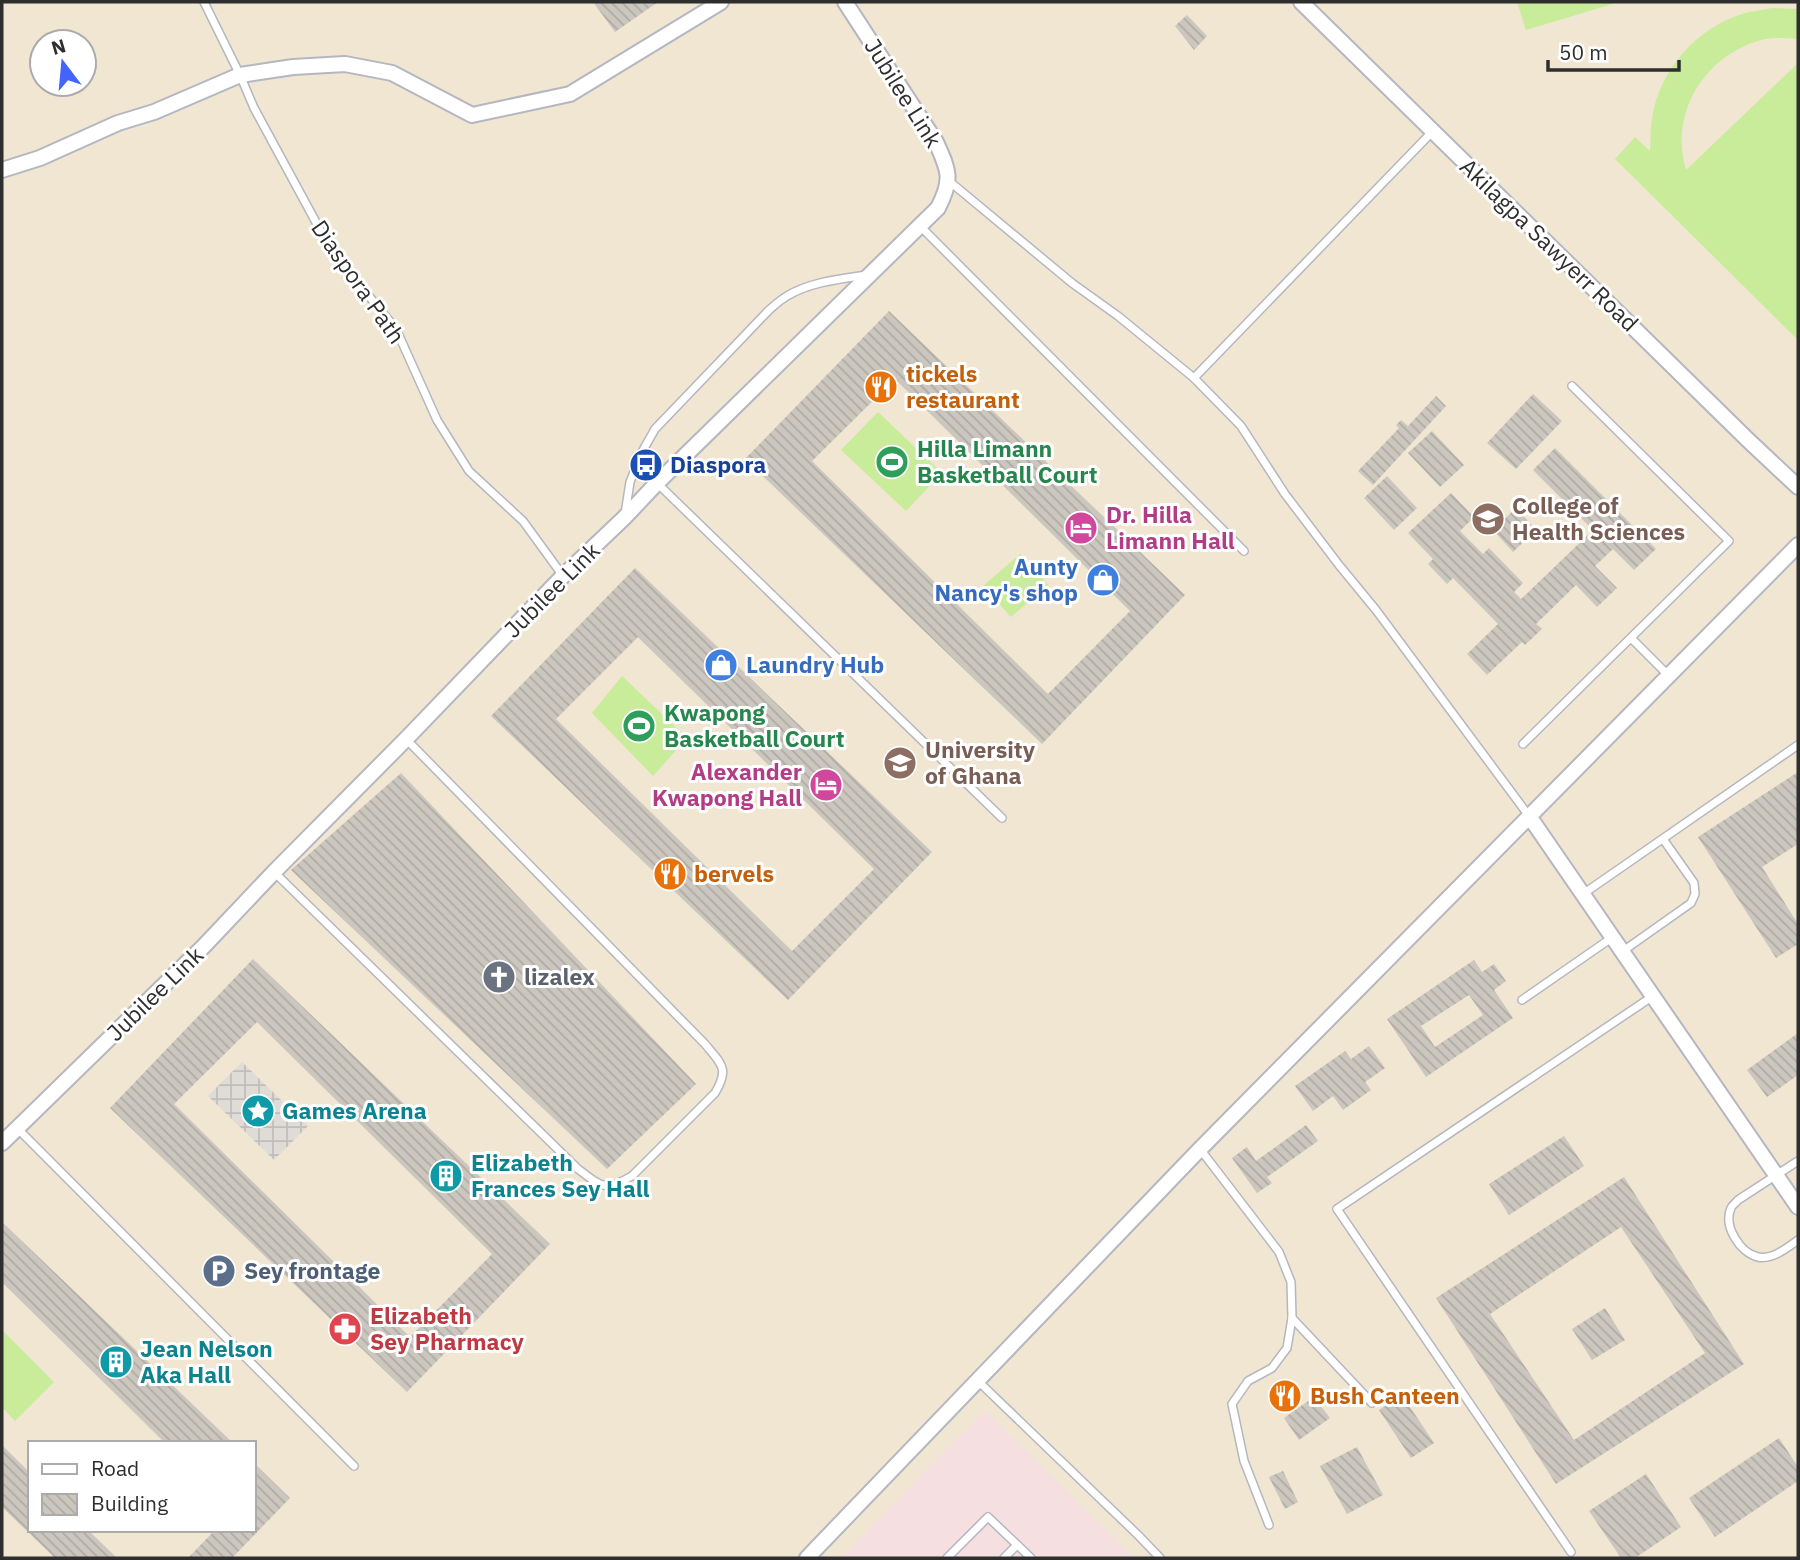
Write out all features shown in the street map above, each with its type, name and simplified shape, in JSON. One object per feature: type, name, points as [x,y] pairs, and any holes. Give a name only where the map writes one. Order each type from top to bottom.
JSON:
[{"type":"street","points":[[2,170],[40,158],[118,123],[154,113],[240,75],[293,67],[345,64],[392,73],[472,115],[570,94],[721,2]]},
{"type":"street","name":"Jubilee Link","points":[[2,1143],[203,947],[657,483],[938,208],[948,181],[946,166],[936,142],[845,2]]},
{"type":"street","name":"Akilagpa Sawyerr Road","points":[[1301,2],[1798,487]]},
{"type":"street","points":[[807,1558],[1200,1149],[1798,545]]},
{"type":"street","points":[[1529,816],[1798,1207]]},
{"type":"lane","name":"Diaspora Path","points":[[204,2],[254,108],[331,250],[397,330],[437,421],[469,471],[523,521],[564,576]]},
{"type":"lane","points":[[1194,378],[1433,131]]},
{"type":"lane","points":[[948,181],[1072,283],[1118,316],[1194,378],[1241,426],[1285,494],[1376,610],[1529,816]]},
{"type":"lane","points":[[919,226],[1244,551]]},
{"type":"lane","points":[[624,519],[629,482],[654,429],[769,310],[786,296],[803,288],[870,274]]},
{"type":"lane","points":[[1523,744],[1729,541],[1572,386]]},
{"type":"lane","points":[[657,483],[1002,818]]},
{"type":"lane","points":[[1631,638],[1668,675]]},
{"type":"lane","points":[[274,872],[578,1169],[599,1185],[616,1185],[632,1176],[715,1093],[724,1079],[722,1065],[705,1044],[406,739]]},
{"type":"lane","points":[[1583,894],[1798,745]]},
{"type":"lane","points":[[1623,951],[1690,903],[1695,894],[1693,883],[1663,839]]},
{"type":"lane","points":[[1522,1000],[1613,937]]},
{"type":"lane","points":[[1571,1552],[1337,1209],[1654,995]]},
{"type":"lane","points":[[17,1128],[354,1466]]},
{"type":"lane","points":[[1200,1149],[1279,1252],[1291,1282],[1292,1318],[1287,1348],[1272,1368],[1248,1381],[1233,1404],[1244,1461],[1269,1525]]},
{"type":"lane","points":[[1798,1161],[1738,1200],[1731,1209],[1730,1221],[1735,1238],[1746,1251],[1759,1257],[1772,1256],[1798,1240]]},
{"type":"lane","points":[[1292,1318],[1372,1403]]},
{"type":"lane","points":[[978,1381],[1160,1558]]},
{"type":"lane","points":[[947,1558],[989,1517],[1031,1558]]},
{"type":"lane","points":[[1004,1558],[1017,1545]]},
{"type":"shaded area","name":"University of Ghana","points":[[2,2],[1798,2],[1798,1558],[2,1558]]},
{"type":"shaded area","name":"Games Arena","points":[[242,1062],[308,1126],[274,1160],[208,1096]]},
{"type":"shaded area","points":[[985,1410],[1134,1558],[841,1558]]},
{"type":"green space","points":[[1517,2],[1619,2],[1526,30]]},
{"type":"green space","points":[[1772,8],[1798,9],[1798,39],[1761,40],[1723,59],[1708,73],[1687,108],[1682,149],[1686,170],[1798,63],[1798,340],[1615,159],[1635,137],[1650,151],[1652,118],[1663,83],[1672,67],[1697,39],[1728,20],[1745,13]]},
{"type":"green space","name":"Hilla Limann Basketball Court","points":[[878,412],[942,473],[906,511],[841,450]]},
{"type":"green space","points":[[1020,554],[1048,585],[1011,617],[983,586]]},
{"type":"green space","name":"Kwapong Basketball Court","points":[[622,676],[687,738],[653,776],[592,713]]},
{"type":"green space","points":[[2,1330],[54,1382],[15,1421],[2,1407]]},
{"type":"building","points":[[593,2],[658,2],[615,32]]},
{"type":"building","points":[[1187,15],[1207,36],[1194,50],[1175,26]]},
{"type":"building","name":"Dr. Hilla Limann Hall","points":[[889,311],[1185,595],[1042,744],[745,459]],"holes":[[[895,379],[1130,611],[1048,694],[812,461]]]},
{"type":"building","points":[[1533,394],[1562,421],[1516,469],[1487,443]]},
{"type":"building","points":[[1436,396],[1446,406],[1373,485],[1358,471],[1399,428],[1396,425],[1401,420],[1408,426]]},
{"type":"building","points":[[1432,431],[1464,465],[1440,487],[1408,453]]},
{"type":"building","points":[[1555,448],[1656,549],[1634,570],[1613,549],[1595,566],[1617,588],[1597,607],[1576,585],[1536,624],[1542,629],[1525,645],[1522,642],[1487,675],[1467,654],[1498,624],[1453,578],[1447,584],[1428,564],[1433,559],[1408,533],[1451,493],[1474,517],[1460,531],[1483,554],[1489,548],[1523,583],[1514,592],[1521,599],[1593,530],[1533,470]]},
{"type":"building","points":[[1387,476],[1417,508],[1394,530],[1364,498]]},
{"type":"building","points":[[1516,508],[1536,530],[1513,552],[1493,530]]},
{"type":"building","name":"Alexander Kwapong Hall","points":[[635,568],[932,852],[788,1000],[491,716]],"holes":[[[638,637],[874,869],[792,951],[556,719]]]},
{"type":"building","points":[[1798,772],[1798,844],[1762,867],[1798,924],[1798,944],[1776,958],[1698,837]]},
{"type":"building","name":"lizalex","points":[[401,773],[696,1084],[607,1169],[291,870]]},
{"type":"building","name":"Elizabeth Frances Sey Hall","points":[[253,959],[550,1244],[407,1392],[110,1108]],"holes":[[[257,1022],[492,1254],[410,1337],[174,1104]]]},
{"type":"building","points":[[1474,960],[1482,972],[1494,964],[1506,981],[1494,990],[1513,1018],[1426,1077],[1387,1019]],"holes":[[[1469,995],[1483,1015],[1435,1047],[1421,1026]]]},
{"type":"building","points":[[1798,1033],[1798,1075],[1767,1097],[1747,1070]]},
{"type":"building","points":[[1369,1046],[1385,1068],[1365,1082],[1371,1090],[1343,1110],[1333,1096],[1313,1111],[1295,1086],[1345,1051],[1351,1059]]},
{"type":"building","points":[[1306,1125],[1318,1141],[1267,1177],[1272,1183],[1257,1193],[1232,1158],[1247,1147],[1256,1161]]},
{"type":"building","points":[[1564,1136],[1584,1166],[1509,1215],[1489,1184]]},
{"type":"building","points":[[1624,1177],[1744,1364],[1556,1484],[1436,1298]],"holes":[[[1621,1227],[1705,1353],[1574,1440],[1490,1314]]]},
{"type":"building","name":"Jean Nelson Aka Hall","points":[[2,1222],[231,1441],[163,1441],[2,1282]]},
{"type":"building","points":[[1605,1308],[1625,1340],[1592,1360],[1572,1329]]},
{"type":"building","points":[[1402,1395],[1434,1443],[1411,1458],[1379,1410]]},
{"type":"building","points":[[1314,1397],[1330,1418],[1299,1440],[1284,1418]]},
{"type":"building","points":[[1779,1438],[1798,1467],[1798,1481],[1715,1537],[1689,1498]]},
{"type":"building","points":[[2,1445],[28,1471],[28,1532],[90,1532],[117,1558],[55,1558],[2,1507]]},
{"type":"building","points":[[1357,1447],[1383,1495],[1347,1514],[1320,1466]]},
{"type":"building","points":[[256,1465],[290,1498],[232,1558],[188,1558],[213,1532],[256,1532]]},
{"type":"building","points":[[1283,1471],[1298,1502],[1285,1509],[1269,1477]]},
{"type":"building","points":[[1646,1474],[1681,1527],[1635,1558],[1621,1558],[1589,1511]]},
{"type":"place","name":"tickels restaurant","points":[[881,387]]},
{"type":"place","name":"Hilla Limann Basketball Court","points":[[892,462]]},
{"type":"place","name":"Diaspora","points":[[646,465]]},
{"type":"place","name":"College of Health Sciences","points":[[1488,519]]},
{"type":"place","name":"Dr. Hilla Limann Hall","points":[[1081,528]]},
{"type":"place","name":"Aunty Nancy's shop","points":[[1103,580]]},
{"type":"place","name":"Laundry Hub","points":[[721,665]]},
{"type":"place","name":"Kwapong Basketball Court","points":[[639,726]]},
{"type":"place","name":"University of Ghana","points":[[900,763]]},
{"type":"place","name":"Alexander Kwapong Hall","points":[[826,785]]},
{"type":"place","name":"bervels","points":[[670,874]]},
{"type":"place","name":"lizalex","points":[[499,977]]},
{"type":"place","name":"Games Arena","points":[[258,1111]]},
{"type":"place","name":"Elizabeth Frances Sey Hall","points":[[446,1176]]},
{"type":"place","name":"Sey frontage","points":[[219,1271]]},
{"type":"place","name":"Elizabeth Sey Pharmacy","points":[[345,1329]]},
{"type":"place","name":"Jean Nelson Aka Hall","points":[[116,1362]]},
{"type":"place","name":"Bush Canteen","points":[[1285,1396]]}]
